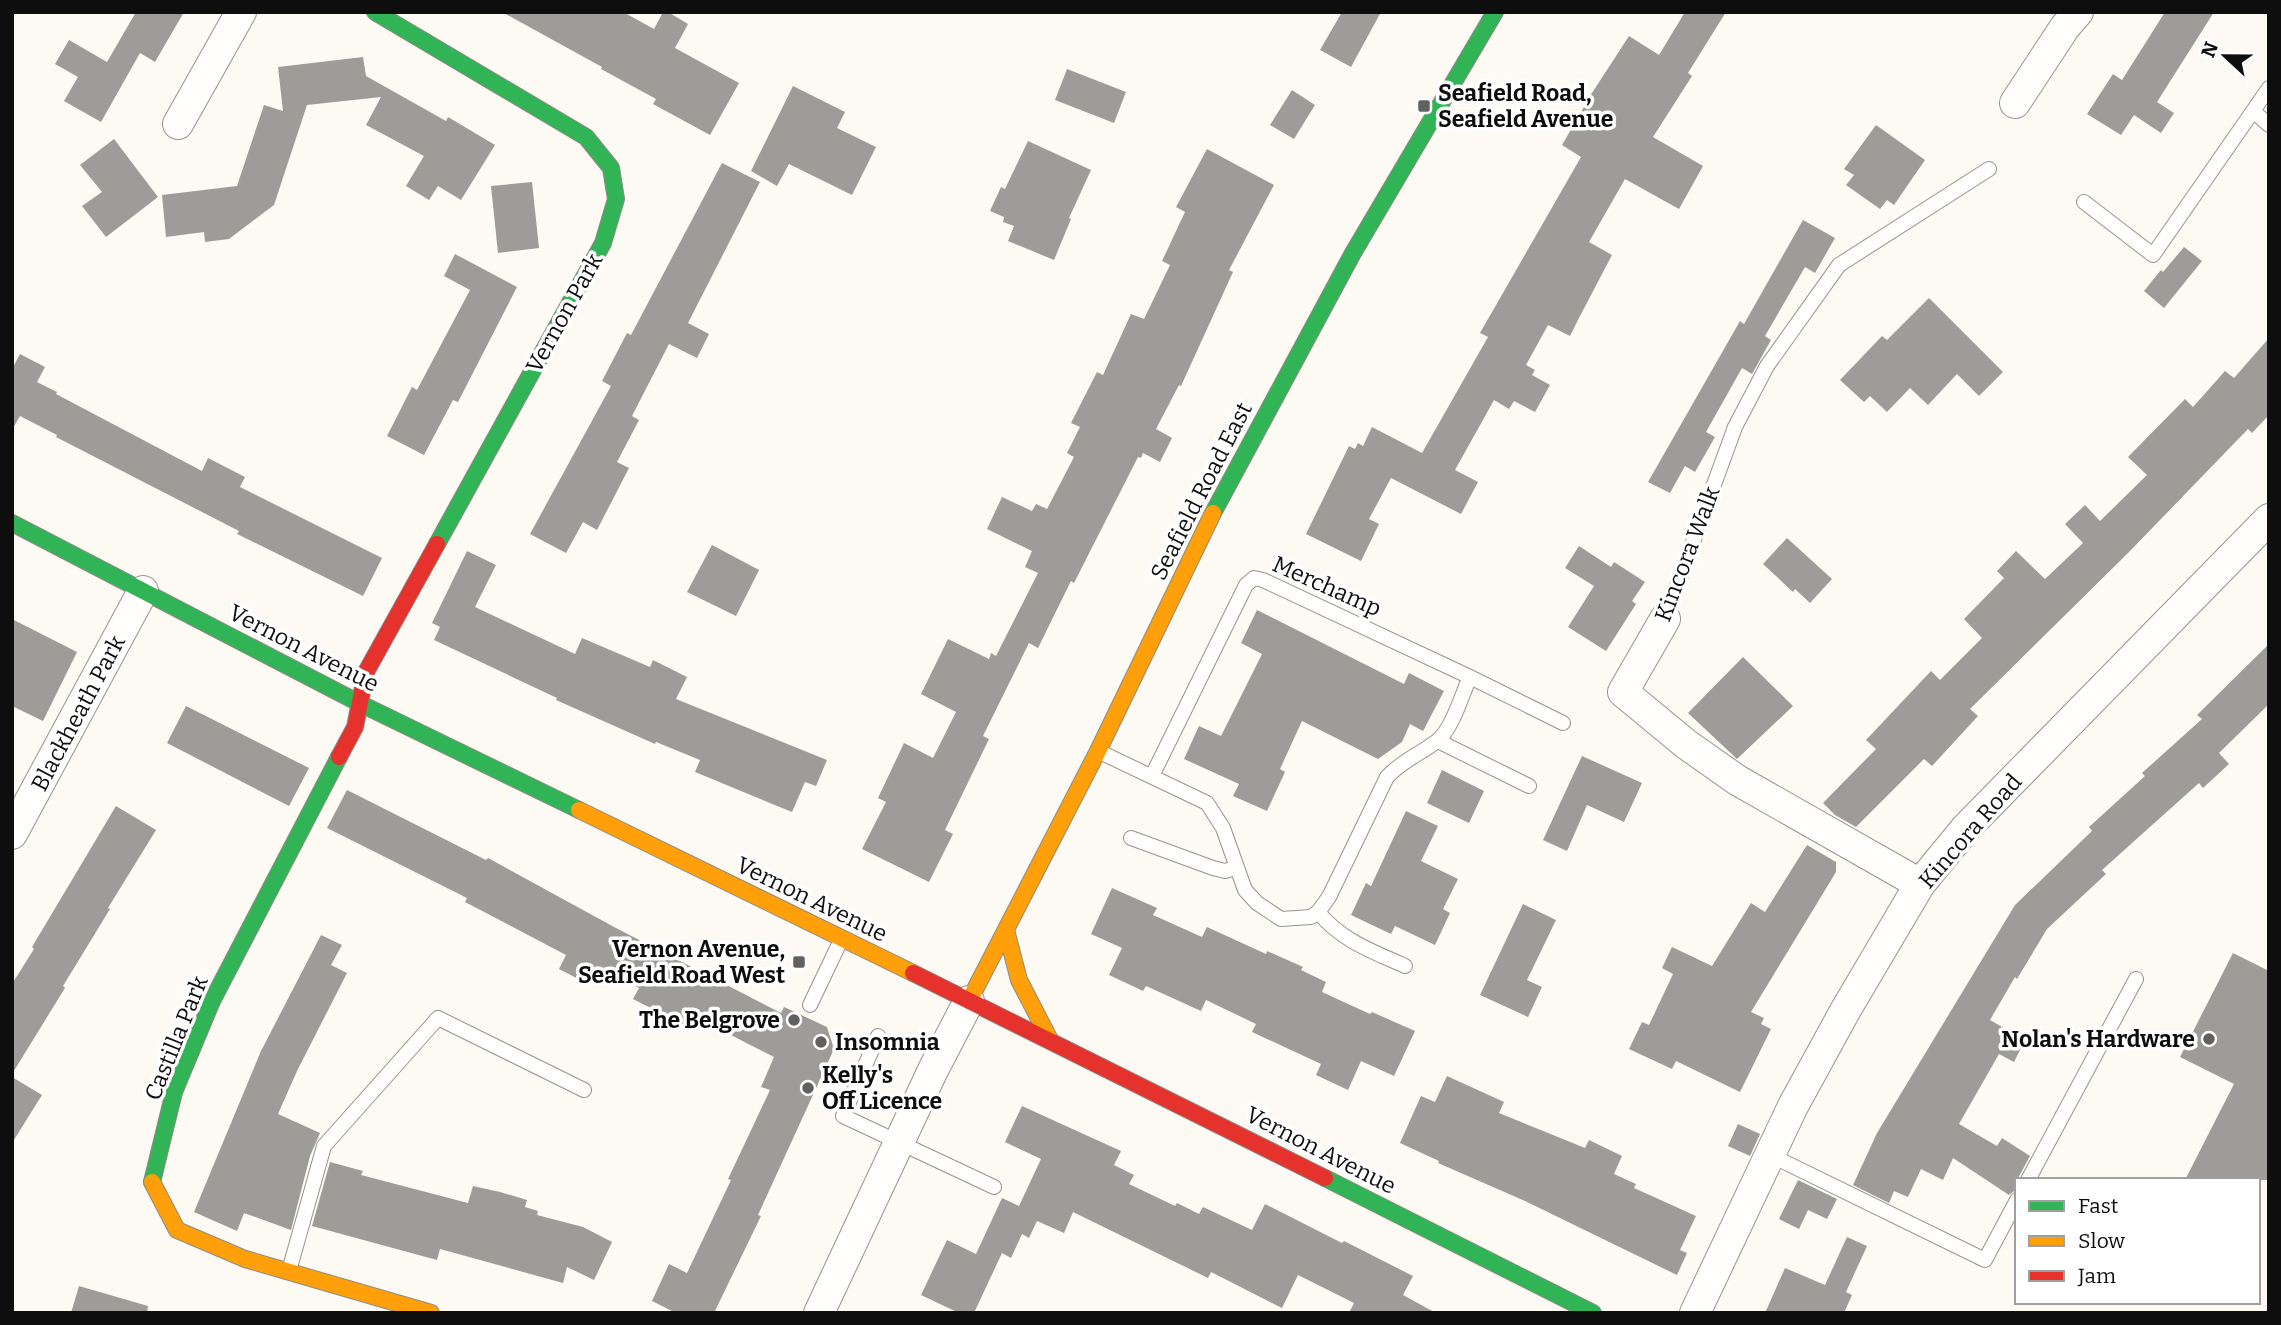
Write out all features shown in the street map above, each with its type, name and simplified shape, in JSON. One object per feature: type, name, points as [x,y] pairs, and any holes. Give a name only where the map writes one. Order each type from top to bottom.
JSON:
[{"type":"street","points":[[178,124],[241,12]]},
{"type":"street","name":"Vernon Park","points":[[361,704],[366,672],[603,243],[616,199],[611,168],[586,137],[375,12]]},
{"type":"street","name":"Seafield Road East","points":[[969,1001],[1098,751],[1218,502],[1353,253],[1495,12]]},
{"type":"street","points":[[2014,103],[2078,12]]},
{"type":"street","name":"Kincora Road","points":[[1695,1313],[1793,1107],[1845,1011],[1920,884],[1966,828],[2269,519]]},
{"type":"street","name":"Vernon Avenue","points":[[12,523],[361,704],[1050,1040],[1593,1313]]},
{"type":"street","name":"Blackheath Park","points":[[12,834],[143,591]]},
{"type":"street","name":"Kincora Walk","points":[[1665,619],[1623,692],[1686,744],[1737,780],[1920,884]]},
{"type":"street","name":"Castilla Park","points":[[361,704],[355,727],[212,1001],[174,1092],[152,1182],[177,1230],[245,1259],[431,1313]]},
{"type":"street","points":[[1006,930],[1020,981],[1050,1040]]},
{"type":"street","points":[[819,1313],[933,1070],[969,1001]]},
{"type":"lane","points":[[2084,202],[2153,255],[2269,88]]},
{"type":"lane","points":[[2253,111],[2269,125]]},
{"type":"lane","name":"Kincora Walk","points":[[1665,619],[1735,427],[1767,366],[1839,265],[1989,169]]},
{"type":"lane","name":"Merchamp","points":[[1152,776],[1246,585],[1254,578],[1321,606],[1563,723]]},
{"type":"lane","points":[[1098,751],[1207,803],[1223,828],[1245,890],[1257,903],[1281,919],[1311,917],[1329,897],[1387,777],[1398,765],[1438,741],[1447,729],[1469,677]]},
{"type":"lane","points":[[1438,741],[1529,786]]},
{"type":"lane","points":[[1130,838],[1213,868],[1225,871],[1236,868]]},
{"type":"lane","points":[[1318,912],[1328,924],[1349,940],[1405,966]]},
{"type":"lane","points":[[810,1005],[841,939]]},
{"type":"lane","points":[[2029,1178],[2136,979]]},
{"type":"lane","points":[[289,1272],[324,1146],[438,1018],[584,1090]]},
{"type":"lane","points":[[878,1036],[843,1116],[994,1187]]},
{"type":"lane","points":[[1770,1155],[1985,1260],[2015,1204]]},
{"type":"building","points":[[136,12],[184,12],[155,62],[140,53],[101,122],[64,101],[78,77],[55,64],[69,40],[107,62]]},
{"type":"building","points":[[502,12],[623,12],[654,29],[663,12],[668,12],[688,24],[675,48],[739,83],[710,135],[653,104],[656,99],[601,69],[602,67]]},
{"type":"building","points":[[1342,12],[1381,12],[1351,67],[1320,50]]},
{"type":"building","points":[[1685,12],[1726,12],[1688,73],[1692,76],[1653,137],[1703,166],[1679,209],[1625,179],[1589,242],[1612,255],[1570,336],[1548,325],[1526,365],[1535,370],[1532,375],[1550,385],[1535,412],[1514,401],[1509,409],[1494,400],[1455,470],[1478,482],[1461,514],[1391,478],[1369,519],[1379,524],[1361,561],[1306,534],[1349,446],[1355,449],[1358,443],[1363,446],[1372,427],[1422,453],[1488,337],[1480,333],[1581,157],[1562,145],[1592,93],[1629,36],[1659,55]]},
{"type":"building","points":[[2165,12],[2214,12],[2157,102],[2174,113],[2161,133],[2134,115],[2121,135],[2087,114],[2113,74],[2122,80]]},
{"type":"building","points":[[363,57],[366,76],[446,121],[448,117],[495,145],[461,200],[438,186],[429,200],[406,186],[424,156],[366,125],[381,97],[307,105],[274,205],[229,239],[205,242],[204,232],[166,237],[162,195],[237,186],[264,105],[283,111],[278,67]]},
{"type":"building","points":[[1067,69],[1126,92],[1114,123],[1055,100]]},
{"type":"building","points":[[793,86],[845,112],[837,128],[876,147],[852,195],[789,164],[777,186],[751,171]]},
{"type":"building","points":[[1292,90],[1315,105],[1294,139],[1270,125]]},
{"type":"building","points":[[1876,125],[1925,160],[1894,205],[1887,200],[1880,209],[1846,185],[1854,175],[1844,169]]},
{"type":"building","points":[[114,139],[158,197],[106,237],[82,206],[102,192],[80,165]]},
{"type":"building","points":[[1028,141],[1091,170],[1054,260],[1008,241],[1014,226],[1003,222],[1004,217],[990,211],[1001,187],[1005,189]]},
{"type":"building","points":[[1207,149],[1274,185],[1229,270],[1233,272],[1181,386],[1179,385],[1156,429],[1172,438],[1160,462],[1143,453],[1141,458],[1138,457],[1038,648],[1029,643],[983,736],[989,739],[945,830],[953,834],[929,882],[862,849],[886,802],[878,798],[904,743],[933,758],[956,712],[921,694],[948,639],[989,659],[991,653],[996,656],[1038,573],[1025,567],[1032,551],[987,529],[1002,497],[1032,511],[1036,504],[1047,509],[1074,457],[1067,453],[1080,427],[1071,423],[1097,372],[1103,375],[1131,314],[1144,319],[1170,265],[1162,261],[1185,212],[1176,207]]},
{"type":"building","points":[[722,163],[760,182],[688,323],[709,334],[697,358],[669,344],[632,416],[639,420],[617,462],[629,468],[597,530],[583,522],[566,553],[530,534],[611,386],[602,381],[627,333],[631,335]]},
{"type":"building","points":[[532,182],[539,248],[498,253],[491,186]]},
{"type":"building","points":[[1803,220],[1835,238],[1815,273],[1805,267],[1765,336],[1771,340],[1752,374],[1742,368],[1706,432],[1715,437],[1695,472],[1685,466],[1670,493],[1648,482],[1740,321],[1744,324]]},
{"type":"building","points":[[2184,247],[2202,261],[2164,308],[2144,291]]},
{"type":"building","points":[[455,254],[517,287],[458,402],[453,400],[424,455],[387,436],[412,387],[417,390],[470,290],[444,276]]},
{"type":"building","points":[[1929,298],[2003,372],[1979,396],[1957,374],[1928,405],[1910,388],[1887,412],[1870,396],[1864,402],[1840,380],[1882,336],[1887,340]]},
{"type":"building","points":[[2269,338],[2269,415],[2252,433],[2248,429],[2130,551],[1970,709],[1978,716],[1932,766],[1924,759],[1856,827],[1835,815],[1823,803],[1876,749],[1866,740],[1931,671],[1940,680],[1982,638],[1964,619],[2004,578],[1997,571],[2016,551],[2045,579],[2083,543],[2065,524],[2085,505],[2100,521],[2147,475],[2128,457],[2185,399],[2193,407],[2225,371],[2234,378]]},
{"type":"building","points":[[20,354],[45,367],[37,382],[57,392],[56,394],[202,471],[208,458],[245,477],[240,487],[382,558],[363,596],[237,534],[239,531],[20,416],[12,430],[12,369]]},
{"type":"building","points":[[1787,538],[1832,579],[1810,603],[1795,589],[1793,592],[1763,564]]},
{"type":"building","points":[[712,545],[759,570],[736,616],[687,592]]},
{"type":"building","points":[[1579,546],[1611,567],[1614,562],[1645,582],[1632,601],[1636,604],[1606,651],[1568,627],[1594,586],[1565,568]]},
{"type":"building","points":[[467,551],[496,565],[475,607],[575,654],[582,638],[650,667],[653,660],[687,677],[676,699],[827,760],[816,786],[805,782],[792,812],[695,772],[700,760],[656,742],[655,744],[556,700],[557,698],[434,640],[440,627],[432,623]]},
{"type":"building","points":[[1257,610],[1404,684],[1409,673],[1444,691],[1423,731],[1410,724],[1402,742],[1378,759],[1302,721],[1280,769],[1285,772],[1267,811],[1233,796],[1239,784],[1184,759],[1199,726],[1221,736],[1262,654],[1241,643]]},
{"type":"building","points":[[12,619],[77,652],[43,721],[12,706]]},
{"type":"building","points":[[2269,644],[2269,704],[2219,753],[2229,764],[2203,788],[2199,783],[2102,870],[2106,874],[2047,929],[1990,1020],[2025,1040],[2014,1062],[1999,1054],[1959,1124],[1997,1146],[2002,1138],[2030,1156],[2018,1178],[2015,1178],[2015,1190],[2009,1195],[1953,1158],[1943,1180],[1921,1169],[1908,1197],[1894,1191],[1889,1203],[1853,1185],[1877,1133],[2015,905],[2092,831],[2089,827],[2145,776],[2142,773],[2202,719],[2197,715]]},
{"type":"building","points":[[1743,657],[1793,706],[1737,759],[1688,713]]},
{"type":"building","points":[[186,706],[309,768],[289,806],[167,743]]},
{"type":"building","points":[[1582,756],[1642,783],[1624,822],[1587,805],[1567,851],[1543,840]]},
{"type":"building","points":[[1442,770],[1484,791],[1469,823],[1427,803]]},
{"type":"building","points":[[347,790],[486,860],[488,858],[781,1013],[784,1007],[827,1027],[834,1049],[758,1215],[761,1216],[714,1313],[676,1313],[652,1301],[669,1264],[687,1273],[770,1090],[761,1087],[774,1057],[692,1015],[686,1026],[633,999],[639,988],[597,966],[588,984],[559,969],[566,955],[465,902],[467,898],[327,828]]},
{"type":"building","points":[[116,806],[156,830],[12,1074],[12,984]]},
{"type":"building","points":[[1406,811],[1438,826],[1421,861],[1458,879],[1443,909],[1450,913],[1435,945],[1395,926],[1391,934],[1351,915],[1366,883],[1371,886]]},
{"type":"building","points":[[1807,845],[1836,862],[1836,872],[1751,1012],[1764,1018],[1761,1024],[1771,1029],[1740,1092],[1676,1061],[1672,1069],[1629,1049],[1642,1022],[1649,1025],[1673,974],[1662,968],[1672,947],[1712,966],[1751,903],[1765,912]]},
{"type":"building","points":[[1112,888],[1157,908],[1153,915],[1202,937],[1207,927],[1266,954],[1267,951],[1303,967],[1301,970],[1326,982],[1322,992],[1415,1031],[1394,1076],[1361,1061],[1348,1090],[1316,1075],[1321,1064],[1252,1032],[1256,1024],[1206,1000],[1201,1011],[1146,986],[1143,991],[1109,975],[1122,948],[1091,934]]},
{"type":"building","points":[[1523,904],[1556,920],[1527,980],[1542,987],[1528,1017],[1480,995]]},
{"type":"building","points":[[321,935],[342,945],[331,965],[347,973],[278,1114],[320,1133],[310,1156],[291,1230],[244,1213],[237,1231],[194,1212],[261,1051]]},
{"type":"building","points":[[2233,953],[2269,971],[2269,1180],[2186,1178],[2234,1084],[2180,1057]]},
{"type":"building","points":[[1447,1076],[1504,1102],[1499,1113],[1585,1148],[1589,1140],[1622,1156],[1614,1174],[1636,1184],[1634,1188],[1696,1216],[1680,1250],[1687,1253],[1677,1275],[1400,1143],[1421,1096],[1435,1102]]},
{"type":"building","points":[[12,1077],[42,1095],[12,1143]]},
{"type":"building","points":[[1022,1106],[1121,1151],[1114,1165],[1134,1175],[1129,1184],[1175,1206],[1177,1203],[1199,1214],[1203,1207],[1252,1230],[1265,1204],[1342,1243],[1344,1241],[1413,1276],[1403,1295],[1436,1313],[1349,1313],[1354,1303],[1298,1275],[1282,1308],[1211,1272],[1208,1278],[1073,1212],[1064,1233],[1037,1221],[1029,1238],[1022,1234],[1011,1258],[1002,1253],[974,1313],[959,1313],[921,1295],[947,1240],[976,1254],[1002,1198],[1019,1206],[1041,1159],[1005,1142]]},
{"type":"building","points":[[1738,1124],[1760,1134],[1750,1156],[1728,1146]]},
{"type":"building","points":[[330,1162],[363,1171],[361,1175],[468,1203],[473,1186],[500,1192],[527,1200],[525,1207],[538,1211],[537,1215],[583,1227],[612,1242],[594,1280],[567,1267],[563,1283],[440,1249],[437,1260],[312,1226]]},
{"type":"building","points":[[1798,1180],[1837,1199],[1827,1219],[1808,1210],[1799,1229],[1779,1219]]},
{"type":"building","points":[[1847,1237],[1867,1246],[1846,1292],[1852,1295],[1844,1313],[1765,1313],[1785,1268],[1825,1285]]},
{"type":"building","points":[[79,1286],[148,1306],[147,1313],[71,1313]]},
{"type":"traffic: fast","points":[[375,12],[586,137],[611,168],[616,199],[603,243],[437,544]]},
{"type":"traffic: fast","points":[[1213,513],[1353,253],[1495,12]]},
{"type":"traffic: fast","points":[[12,523],[361,704],[579,810]]},
{"type":"traffic: fast","points":[[152,1182],[174,1092],[212,1001],[339,757]]},
{"type":"traffic: fast","points":[[1325,1178],[1593,1313]]},
{"type":"traffic: slow","points":[[969,1001],[1098,751],[1213,513]]},
{"type":"traffic: slow","points":[[579,810],[913,973]]},
{"type":"traffic: slow","points":[[1006,930],[1019,980],[1050,1040]]},
{"type":"traffic: slow","points":[[152,1182],[177,1230],[245,1259],[431,1313]]},
{"type":"traffic: jam","points":[[339,757],[355,727],[366,672],[437,544]]},
{"type":"traffic: jam","points":[[913,973],[1325,1178]]},
{"type":"place","name":"Seafield Road, Seafield Avenue","points":[[1424,106]]},
{"type":"place","name":"Vernon Avenue, Seafield Road West","points":[[799,962]]},
{"type":"place","name":"The Belgrove","points":[[794,1020]]},
{"type":"place","name":"Nolan's Hardware","points":[[2209,1039]]},
{"type":"place","name":"Insomnia","points":[[821,1042]]},
{"type":"place","name":"Kelly's Off Licence","points":[[808,1088]]}]
